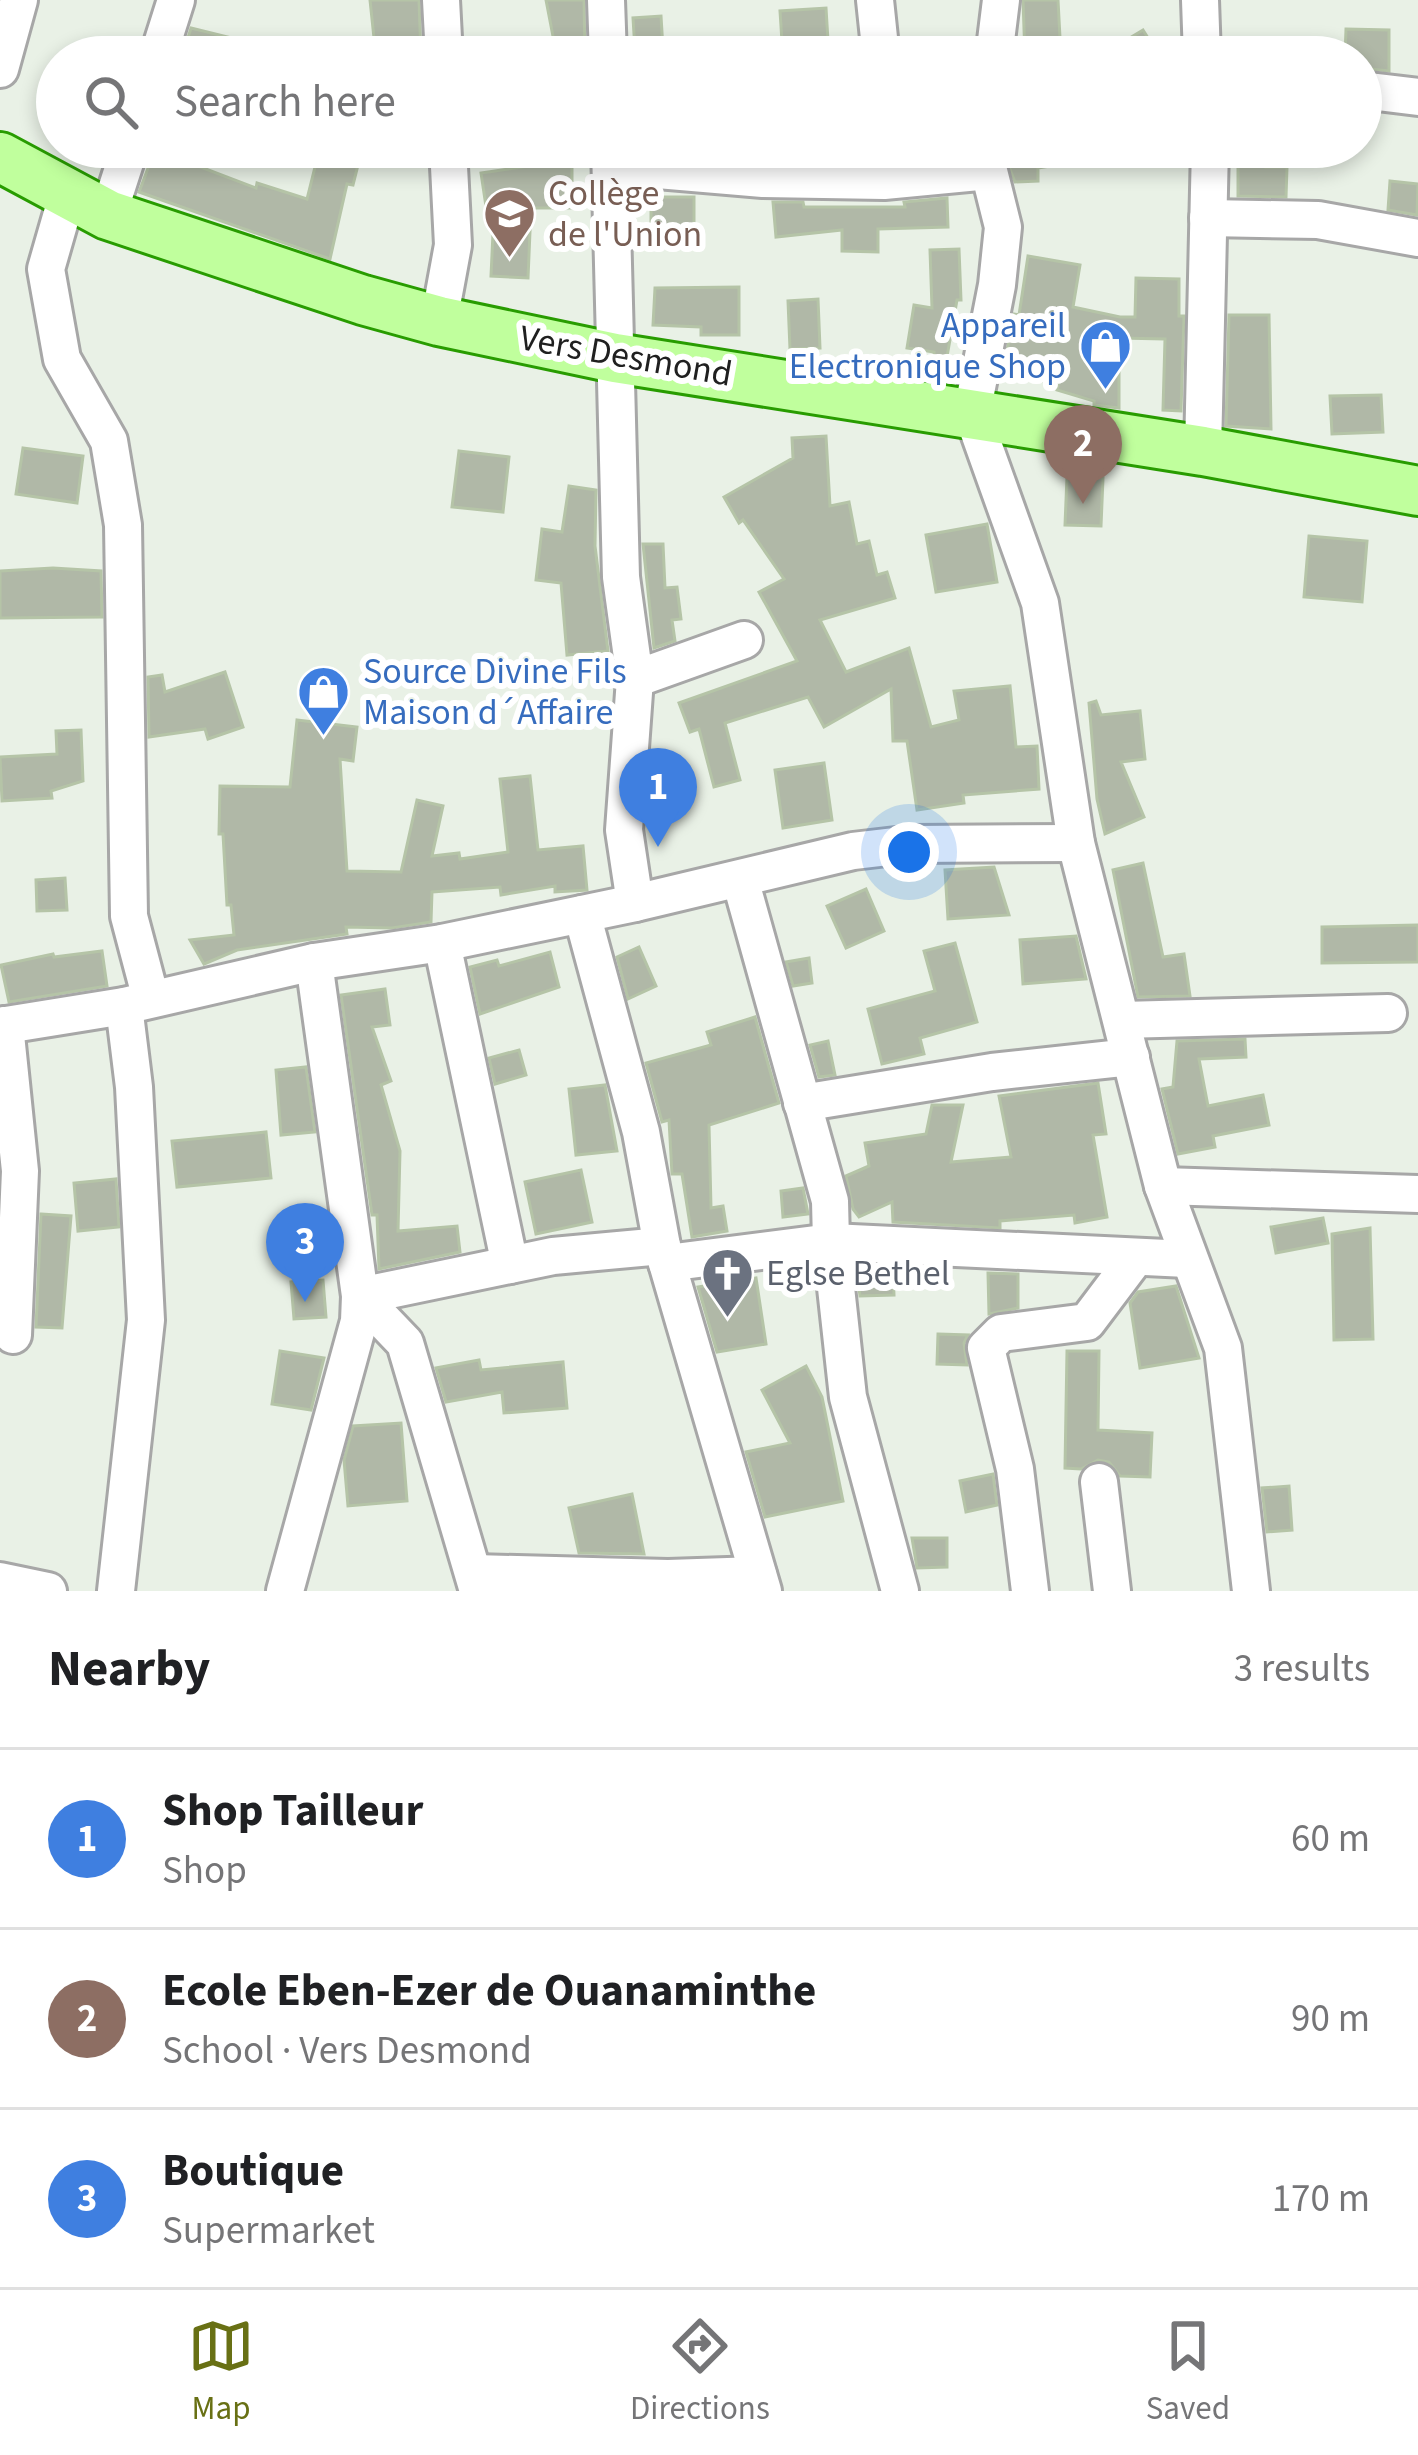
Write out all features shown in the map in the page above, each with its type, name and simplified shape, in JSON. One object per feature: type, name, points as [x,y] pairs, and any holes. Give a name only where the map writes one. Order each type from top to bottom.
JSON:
[{"type":"main road","name":"Vers Desmond","points":[[0,157],[88,205],[363,300],[439,321],[615,358],[1203,451],[1418,491]]},
{"type":"street","points":[[0,69],[19,0]]},
{"type":"street","points":[[165,36],[176,0]]},
{"type":"street","points":[[441,0],[443,36]]},
{"type":"street","points":[[606,0],[607,36]]},
{"type":"street","points":[[875,0],[879,36]]},
{"type":"street","points":[[997,36],[1001,0]]},
{"type":"street","points":[[1200,0],[1201,36]]},
{"type":"street","points":[[1382,93],[1418,97]]},
{"type":"street","points":[[115,168],[46,269],[62,359],[109,441],[122,525],[129,916],[137,1002],[134,1087],[146,1320],[116,1591]]},
{"type":"street","points":[[439,321],[453,245],[449,168]]},
{"type":"street","points":[[610,168],[621,577],[635,679],[624,830],[634,903]]},
{"type":"street","points":[[686,168],[763,179],[851,168]]},
{"type":"street","points":[[990,168],[1003,227],[998,285],[971,413],[1040,603],[1076,843],[1162,1186],[1223,1348],[1251,1591]]},
{"type":"street","points":[[1203,451],[1209,168]]},
{"type":"street","points":[[1208,218],[1318,220],[1418,238]]},
{"type":"street","points":[[635,679],[744,640]]},
{"type":"street","points":[[14,1335],[20,1171],[3,1026],[314,962],[442,943],[853,851],[913,844],[1076,843]]},
{"type":"street","points":[[740,879],[830,1201],[848,1397],[900,1591]]},
{"type":"street","points":[[360,1296],[405,1343],[476,1582],[668,1578],[760,1583],[665,1255],[641,1132],[582,914]]},
{"type":"street","points":[[442,943],[510,1265]]},
{"type":"street","points":[[285,1591],[359,1322],[360,1296],[314,962]]},
{"type":"street","points":[[1122,1020],[1388,1013]]},
{"type":"street","points":[[802,1102],[992,1072],[1131,1057]]},
{"type":"street","points":[[1162,1186],[1418,1193]]},
{"type":"street","points":[[360,1296],[553,1256],[665,1255],[831,1242],[1187,1259]]},
{"type":"street","points":[[1030,1591],[1015,1469],[986,1348],[1001,1333],[1087,1322],[1136,1257]]},
{"type":"street","points":[[1100,1482],[1112,1591]]},
{"type":"street","points":[[0,1581],[48,1591]]},
{"type":"building","points":[[370,0],[419,0],[420,36],[374,36]]},
{"type":"building","points":[[546,0],[584,0],[585,36],[553,36]]},
{"type":"building","points":[[1023,0],[1058,0],[1060,36],[1024,36]]},
{"type":"building","points":[[826,8],[828,36],[782,36],[780,11]]},
{"type":"building","points":[[661,16],[662,36],[634,36],[633,18]]},
{"type":"building","points":[[191,28],[223,36],[189,36]]},
{"type":"building","points":[[1346,29],[1389,30],[1389,71],[1382,70],[1382,36],[1346,36]]},
{"type":"building","points":[[148,168],[203,168],[256,188],[257,183],[307,199],[315,168],[357,168],[353,185],[347,184],[330,259],[139,192]]},
{"type":"building","points":[[572,168],[572,208],[531,208],[528,278],[491,276],[494,212],[487,213],[481,173]]},
{"type":"building","points":[[1009,168],[1038,168],[1038,181],[1015,182]]},
{"type":"building","points":[[1238,168],[1287,168],[1286,197],[1238,196]]},
{"type":"building","points":[[1390,181],[1418,184],[1417,215],[1388,210]]},
{"type":"building","points":[[651,197],[694,197],[694,229],[651,229]]},
{"type":"building","points":[[947,198],[948,227],[878,229],[878,252],[842,251],[842,230],[776,237],[773,202],[803,202],[804,207],[905,207],[904,202]]},
{"type":"building","points":[[959,249],[961,300],[957,300],[945,368],[934,367],[934,352],[907,348],[914,305],[932,308],[930,250]]},
{"type":"building","points":[[1028,256],[1080,265],[1073,307],[1120,317],[1135,317],[1136,278],[1179,279],[1179,316],[1184,316],[1181,411],[1163,410],[1165,339],[1119,338],[1119,408],[1094,405],[1094,401],[1057,390],[1058,385],[1003,372],[1014,314],[1019,315]]},
{"type":"building","points":[[739,287],[739,335],[701,335],[701,327],[653,325],[655,288]]},
{"type":"building","points":[[818,299],[820,348],[790,349],[788,301]]},
{"type":"building","points":[[1229,315],[1269,315],[1271,429],[1226,426]]},
{"type":"building","points":[[1381,395],[1383,432],[1332,434],[1330,396]]},
{"type":"building","points":[[826,436],[830,506],[849,502],[857,544],[869,541],[877,575],[887,572],[895,598],[820,620],[846,672],[909,648],[931,727],[959,720],[954,691],[1010,686],[1016,747],[1037,746],[1039,789],[963,795],[964,803],[917,810],[907,741],[893,741],[891,689],[824,727],[808,697],[725,723],[740,780],[714,787],[699,729],[690,732],[679,703],[797,661],[759,592],[784,579],[724,497],[793,458],[792,438]]},
{"type":"building","points":[[23,448],[83,456],[77,503],[16,494]]},
{"type":"building","points":[[459,451],[509,457],[503,512],[452,507]]},
{"type":"building","points":[[1067,477],[1103,478],[1101,526],[1065,525]]},
{"type":"building","points":[[569,486],[596,490],[595,546],[608,651],[567,655],[561,583],[536,580],[542,529],[562,532]]},
{"type":"building","points":[[987,524],[997,582],[936,592],[926,535]]},
{"type":"building","points":[[1309,536],[1367,541],[1362,602],[1304,597]]},
{"type":"building","points":[[643,544],[663,544],[665,588],[677,587],[681,619],[672,620],[675,641],[654,648]]},
{"type":"building","points":[[0,571],[101,571],[102,617],[0,618]]},
{"type":"building","points":[[225,672],[243,727],[208,739],[205,729],[149,737],[148,677],[162,675],[165,692]]},
{"type":"building","points":[[1096,701],[1101,715],[1140,711],[1145,759],[1121,762],[1144,817],[1105,834],[1097,799],[1089,703]]},
{"type":"building","points":[[297,720],[357,727],[353,761],[340,759],[347,871],[401,872],[417,800],[443,806],[432,856],[459,853],[460,859],[508,852],[500,779],[530,776],[538,850],[583,846],[587,890],[555,892],[555,886],[501,895],[500,887],[432,892],[431,922],[392,928],[346,927],[347,934],[237,950],[204,964],[190,940],[234,935],[231,905],[227,905],[223,834],[219,834],[220,786],[290,787]]},
{"type":"building","points":[[81,730],[83,781],[51,791],[52,798],[2,801],[0,757],[57,754],[56,731]]},
{"type":"building","points":[[824,763],[832,820],[783,828],[775,770]]},
{"type":"building","points":[[1143,863],[1163,957],[1184,954],[1190,996],[1138,997],[1113,870]]},
{"type":"building","points":[[994,867],[1009,915],[948,919],[945,870]]},
{"type":"building","points":[[65,878],[67,910],[37,911],[36,880]]},
{"type":"building","points":[[866,889],[884,931],[846,948],[827,906]]},
{"type":"building","points":[[1418,925],[1418,962],[1322,963],[1322,927]]},
{"type":"building","points":[[1076,936],[1086,979],[1023,984],[1020,940]]},
{"type":"building","points":[[955,943],[977,1022],[920,1038],[924,1054],[882,1064],[868,1009],[935,991],[924,951]]},
{"type":"building","points":[[639,947],[656,986],[628,999],[617,957]]},
{"type":"building","points":[[102,951],[107,986],[9,1002],[1,965],[53,954]]},
{"type":"building","points":[[550,952],[559,987],[480,1014],[470,967],[497,960],[499,966]]},
{"type":"building","points":[[809,958],[812,983],[793,986],[786,962]]},
{"type":"building","points":[[385,989],[390,1025],[372,1027],[391,1081],[381,1085],[400,1151],[398,1231],[457,1226],[460,1252],[379,1269],[377,1215],[372,1215],[341,995]]},
{"type":"building","points":[[755,1017],[779,1103],[709,1125],[711,1208],[723,1206],[727,1231],[692,1237],[682,1174],[672,1174],[669,1120],[662,1122],[646,1063],[711,1045],[707,1032]]},
{"type":"building","points":[[1245,1039],[1246,1057],[1199,1059],[1208,1106],[1263,1095],[1269,1125],[1213,1136],[1215,1147],[1178,1154],[1162,1089],[1173,1087],[1177,1041]]},
{"type":"building","points":[[828,1041],[835,1075],[819,1077],[810,1045]]},
{"type":"building","points":[[519,1050],[526,1075],[495,1084],[489,1058]]},
{"type":"building","points":[[306,1067],[315,1132],[281,1135],[276,1070]]},
{"type":"building","points":[[1098,1083],[1106,1134],[1093,1135],[1107,1217],[1075,1223],[1074,1215],[1000,1221],[1000,1228],[893,1222],[892,1202],[859,1217],[853,1209],[846,1176],[869,1166],[865,1143],[926,1134],[932,1105],[963,1105],[951,1162],[1011,1157],[999,1096]]},
{"type":"building","points":[[605,1085],[617,1151],[576,1155],[569,1089]]},
{"type":"building","points":[[266,1132],[271,1178],[177,1187],[172,1141]]},
{"type":"building","points":[[581,1170],[592,1222],[536,1234],[525,1182]]},
{"type":"building","points":[[116,1179],[119,1227],[78,1231],[74,1183]]},
{"type":"building","points":[[803,1188],[808,1214],[783,1217],[781,1191]]},
{"type":"building","points":[[41,1214],[71,1216],[62,1328],[36,1327]]},
{"type":"building","points":[[1323,1218],[1328,1243],[1276,1253],[1271,1227]]},
{"type":"building","points":[[1370,1228],[1373,1339],[1334,1340],[1332,1234]]},
{"type":"building","points":[[856,1266],[893,1268],[894,1295],[860,1296]]},
{"type":"building","points":[[988,1273],[1018,1274],[1018,1308],[989,1314]]},
{"type":"building","points":[[756,1278],[766,1344],[717,1352],[698,1287]]},
{"type":"building","points":[[323,1280],[326,1317],[294,1319],[291,1282]]},
{"type":"building","points":[[1176,1286],[1199,1358],[1140,1368],[1130,1303],[1138,1292]]},
{"type":"building","points":[[938,1334],[968,1335],[964,1343],[967,1365],[937,1364]]},
{"type":"building","points":[[280,1351],[324,1358],[311,1410],[272,1404]]},
{"type":"building","points":[[1067,1351],[1099,1351],[1098,1430],[1152,1433],[1150,1477],[1120,1476],[1109,1462],[1098,1460],[1081,1469],[1065,1468]]},
{"type":"building","points":[[479,1360],[481,1370],[563,1362],[567,1408],[504,1413],[502,1392],[446,1402],[436,1368]]},
{"type":"building","points":[[806,1366],[822,1397],[843,1501],[765,1517],[746,1452],[790,1443],[762,1390]]},
{"type":"building","points":[[401,1423],[407,1501],[348,1506],[344,1460],[353,1426]]},
{"type":"building","points":[[993,1474],[997,1505],[966,1512],[960,1481]]},
{"type":"building","points":[[1289,1486],[1292,1530],[1267,1532],[1262,1488]]},
{"type":"building","points":[[632,1494],[644,1554],[579,1553],[569,1508]]},
{"type":"building","points":[[912,1538],[947,1538],[947,1567],[917,1568]]},
{"type":"place","name":"Collège de l'Union","points":[[509,260]]},
{"type":"place","name":"Appareil Electronique Shop","points":[[1105,392]]},
{"type":"place","name":"Ecole Eben-Ezer de Ouanaminthe","points":[[1083,504]]},
{"type":"place","name":"Source Divine Fils Maison d´Affaire","points":[[324,738]]},
{"type":"place","name":"Shop Tailleur","points":[[658,847]]},
{"type":"place","name":"Boutique","points":[[305,1302]]},
{"type":"place","name":"Eglse Bethel","points":[[727,1319]]}]
